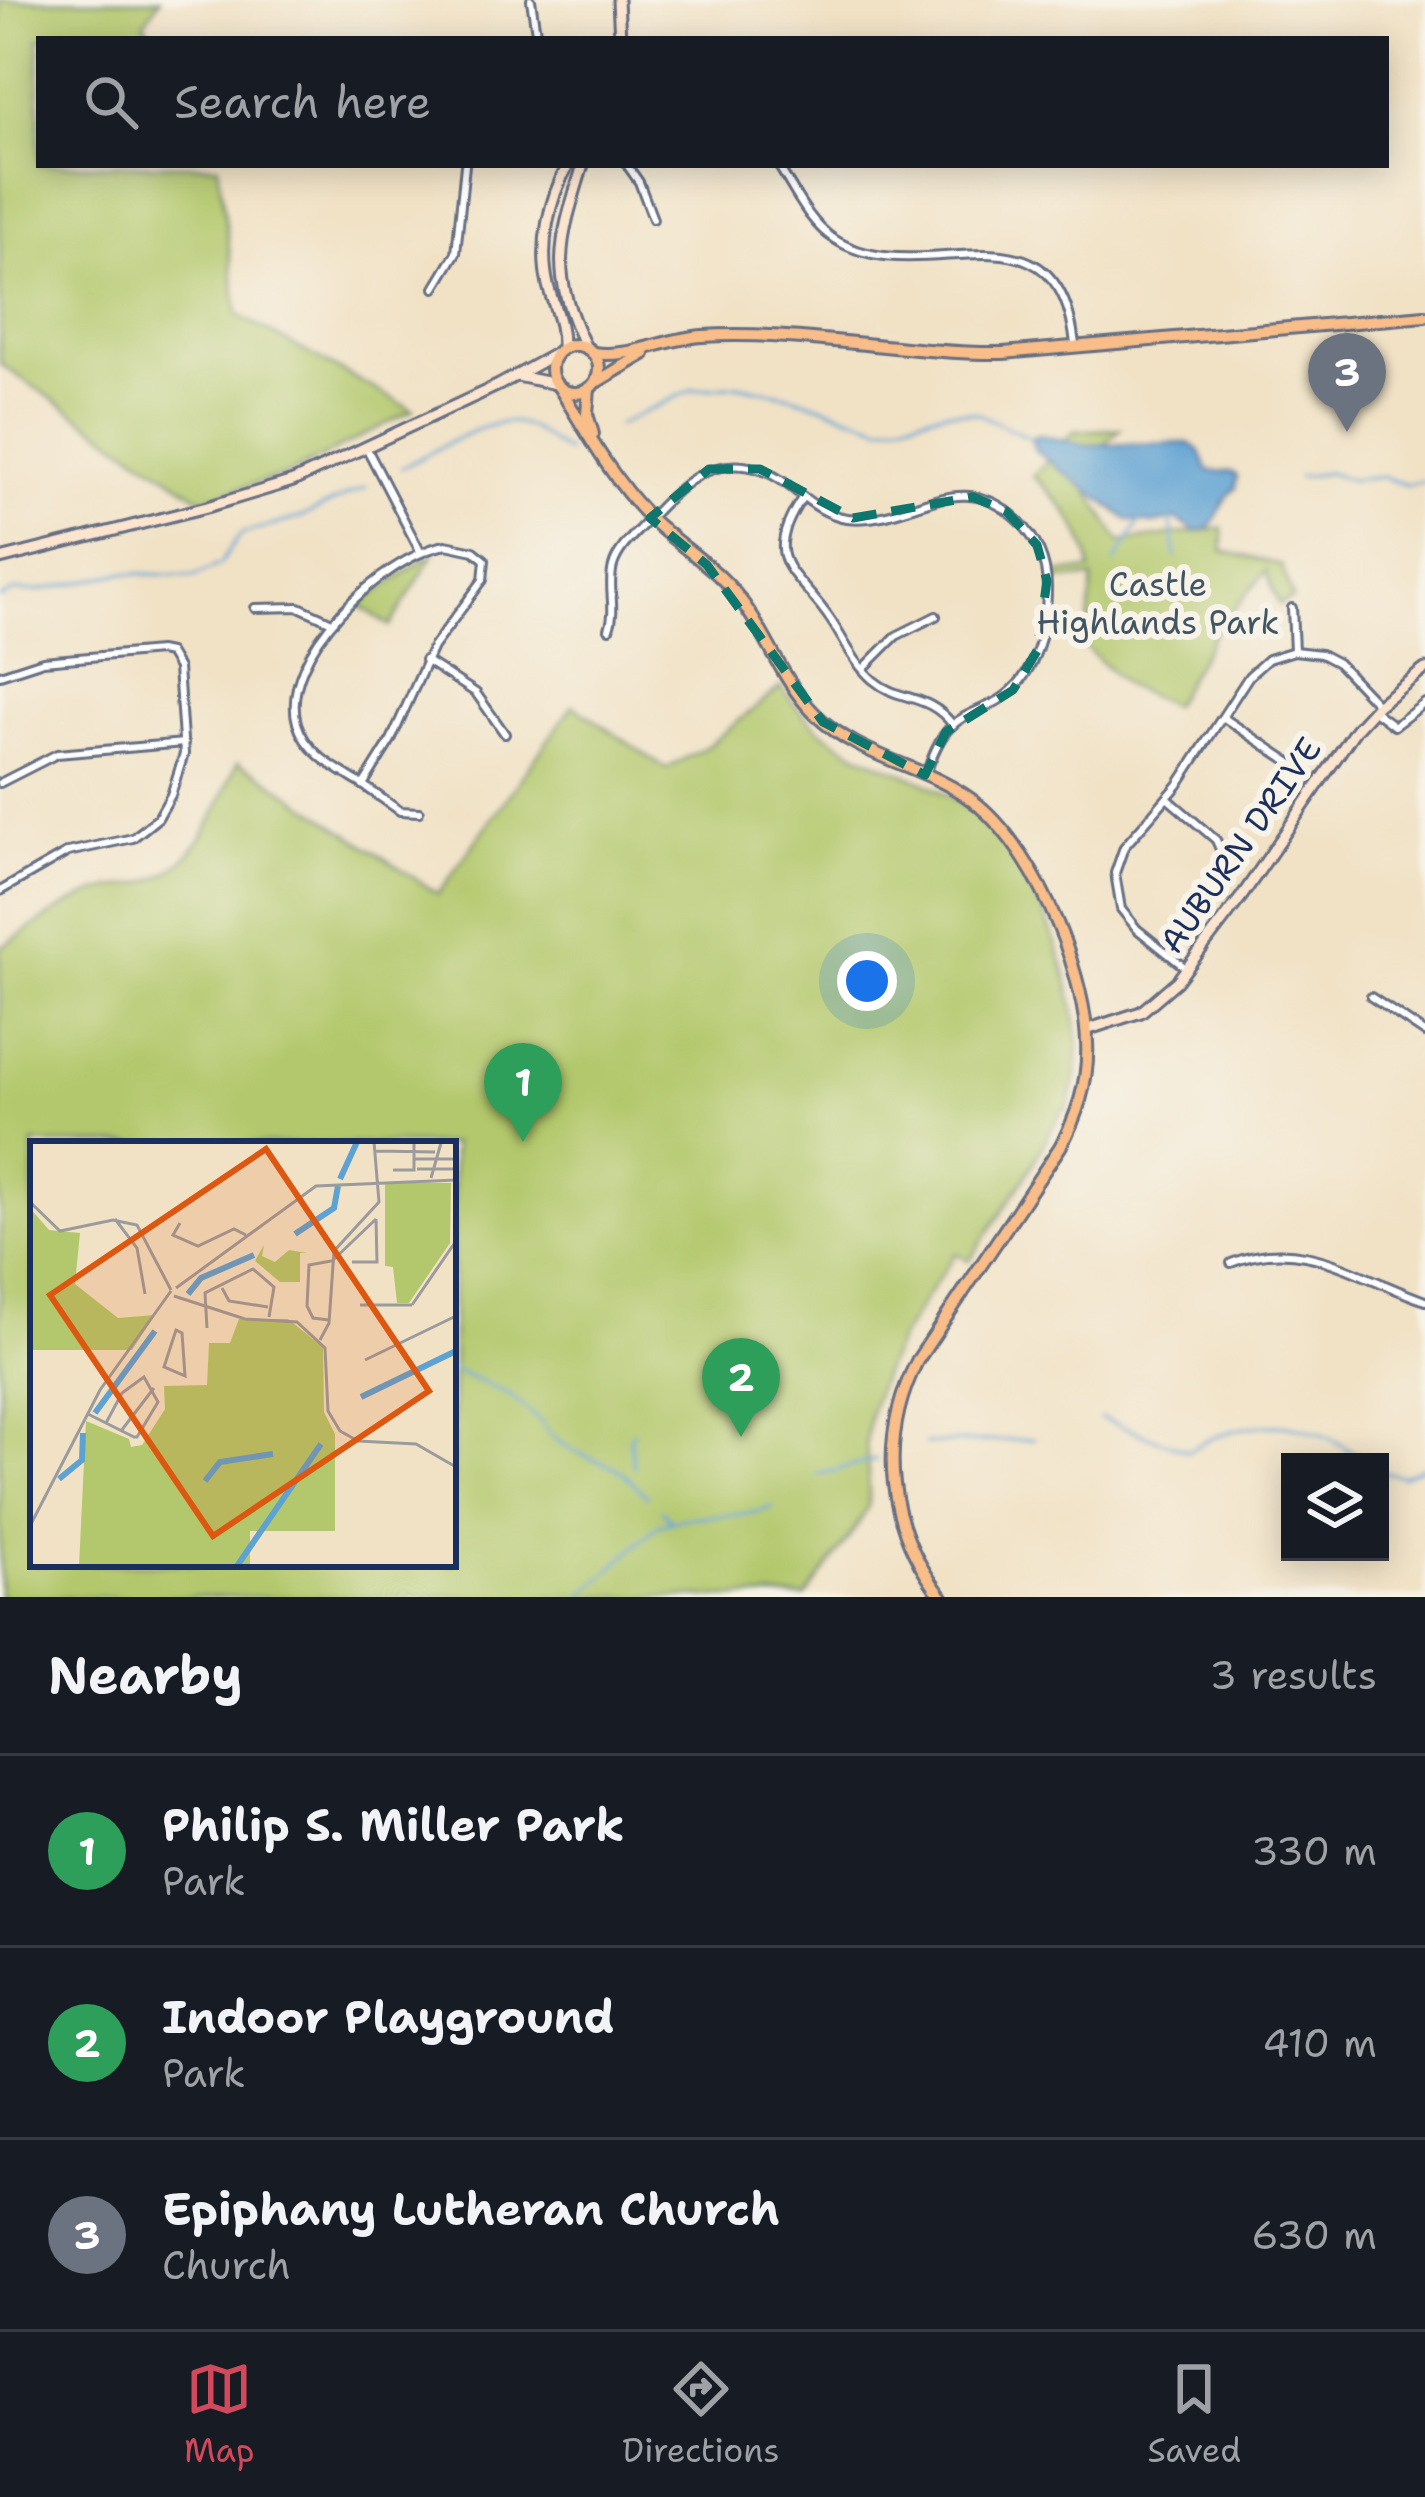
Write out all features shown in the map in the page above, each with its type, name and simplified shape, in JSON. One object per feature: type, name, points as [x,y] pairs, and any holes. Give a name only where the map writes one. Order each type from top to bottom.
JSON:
[{"type":"main road","points":[[618,0],[620,36]]},
{"type":"main road","points":[[567,168],[551,208],[546,248],[549,286],[562,322],[560,351],[551,368],[557,386],[597,449],[650,518],[728,584],[791,685],[823,722],[858,747],[925,775],[981,807],[1009,834],[1030,864],[1064,946],[1086,1030],[1084,1084],[1066,1137],[922,1352],[900,1405],[892,1443],[895,1495],[911,1547],[942,1597]]},
{"type":"main road","points":[[582,168],[566,216],[561,274],[569,313],[599,368],[587,414],[597,449]]},
{"type":"main road","points":[[0,559],[293,481],[574,346],[613,355],[702,336],[949,353],[1076,348],[1425,316]]},
{"type":"main road","points":[[517,376],[574,393],[656,346]]},
{"type":"main road","name":"AUBURN DRIVE","points":[[1086,1030],[1146,1009],[1187,969],[1347,740],[1376,708],[1425,669]]},
{"type":"street","points":[[531,0],[537,36]]},
{"type":"street","points":[[435,288],[456,253],[465,168]]},
{"type":"street","points":[[629,168],[653,219]]},
{"type":"street","points":[[780,168],[822,230],[856,249],[937,257],[1019,257],[1036,263],[1056,279],[1068,301],[1076,348]]},
{"type":"street","points":[[365,447],[421,553]]},
{"type":"street","points":[[609,629],[613,566],[626,543],[684,484],[719,467],[760,470],[825,511],[853,518],[882,516],[932,498],[962,495],[1006,511],[1032,537],[1047,581],[1034,660],[1006,695],[953,725],[941,738],[925,775]]},
{"type":"street","points":[[802,498],[785,530],[785,560],[793,577],[822,608],[863,669],[888,690],[931,703],[953,725]]},
{"type":"street","points":[[363,785],[391,740],[425,660],[474,596],[486,567],[481,555],[465,547],[446,545],[421,553],[352,602],[332,622],[296,680],[297,725],[310,748],[400,812],[418,812]]},
{"type":"street","points":[[255,608],[289,605],[332,622]]},
{"type":"street","points":[[1292,608],[1294,650]]},
{"type":"street","points":[[863,669],[896,636],[936,616]]},
{"type":"street","points":[[0,675],[43,661],[164,651],[176,662],[184,742],[183,763],[171,795],[148,828],[123,842],[68,852],[0,891]]},
{"type":"street","points":[[1187,969],[1129,922],[1116,892],[1115,873],[1124,847],[1167,798],[1255,669],[1276,655],[1312,652],[1338,663],[1394,727],[1425,703]]},
{"type":"street","points":[[425,660],[476,693],[505,734]]},
{"type":"street","points":[[1224,718],[1293,764]]},
{"type":"street","points":[[0,783],[57,754],[184,742]]},
{"type":"street","points":[[1167,798],[1216,840],[1226,863]]},
{"type":"street","points":[[1371,997],[1425,1033]]},
{"type":"street","points":[[1231,1263],[1269,1252],[1300,1253],[1425,1300]]},
{"type":"highlighted area","points":[[709,469],[760,469],[853,518],[973,497],[1006,511],[1037,545],[1047,581],[1037,651],[1013,690],[946,732],[925,775],[823,722],[707,565],[650,518]]},
{"type":"green space","points":[[0,0],[160,0],[144,23],[151,36],[36,36],[36,168],[218,168],[238,315],[413,410],[289,474],[202,499],[0,364]]},
{"type":"green space","name":"Castle Highlands Park","points":[[1120,429],[1077,473],[1120,542],[1223,528],[1223,551],[1281,565],[1293,599],[1279,605],[1266,571],[1215,632],[1172,706],[1125,685],[1085,647],[1093,578],[1055,580],[1054,573],[1091,570],[1084,542],[1054,496],[1033,476],[1074,431]]},
{"type":"green space","points":[[433,555],[390,626],[359,605],[423,560]]},
{"type":"green space","points":[[781,687],[824,733],[937,789],[987,825],[1008,850],[1042,909],[1073,1008],[1078,1065],[1068,1110],[1063,1109],[1023,1181],[969,1261],[956,1253],[889,1360],[867,1432],[868,1506],[806,1597],[0,1597],[0,948],[85,897],[143,883],[178,865],[213,818],[237,763],[438,894],[573,705],[666,769],[709,745]]},
{"type":"water","points":[[1039,435],[1087,445],[1188,443],[1199,450],[1208,471],[1237,476],[1236,488],[1207,529],[1195,531],[1176,519],[1153,524],[1128,520],[1035,450],[1031,438]]},
{"type":"waterway","points":[[618,425],[691,390],[737,385],[792,396],[882,426],[946,411],[977,413],[1032,439]]},
{"type":"waterway","points":[[401,468],[474,431],[505,422],[524,425],[567,451]]},
{"type":"waterway","points":[[1298,477],[1328,473],[1351,480],[1383,477],[1407,485],[1425,481]]},
{"type":"waterway","points":[[0,598],[15,591],[123,573],[195,576],[220,564],[241,534],[299,518],[366,487]]},
{"type":"waterway","points":[[1170,517],[1176,557]]},
{"type":"waterway","points":[[1115,563],[1141,520]]},
{"type":"waterway","points":[[456,1371],[506,1393],[524,1407]]},
{"type":"waterway","points":[[526,1409],[543,1424]]},
{"type":"waterway","points":[[1100,1418],[1188,1451],[1234,1430],[1279,1425],[1323,1435],[1353,1453]]},
{"type":"waterway","points":[[545,1428],[568,1448],[620,1471],[647,1496]]},
{"type":"waterway","points":[[630,1438],[634,1432]]},
{"type":"waterway","points":[[925,1444],[1034,1439]]},
{"type":"waterway","points":[[630,1441],[634,1467]]},
{"type":"waterway","points":[[817,1475],[876,1460]]},
{"type":"waterway","points":[[1389,1473],[1402,1476],[1425,1466]]},
{"type":"waterway","points":[[581,1597],[657,1526],[773,1507]]},
{"type":"waterway","points":[[662,1510],[670,1519]]},
{"type":"place","name":"Epiphany Lutheran Church","points":[[1347,432]]},
{"type":"place","name":"Philip S. Miller Park","points":[[523,1142]]},
{"type":"place","name":"Indoor Playground","points":[[741,1437]]}]
